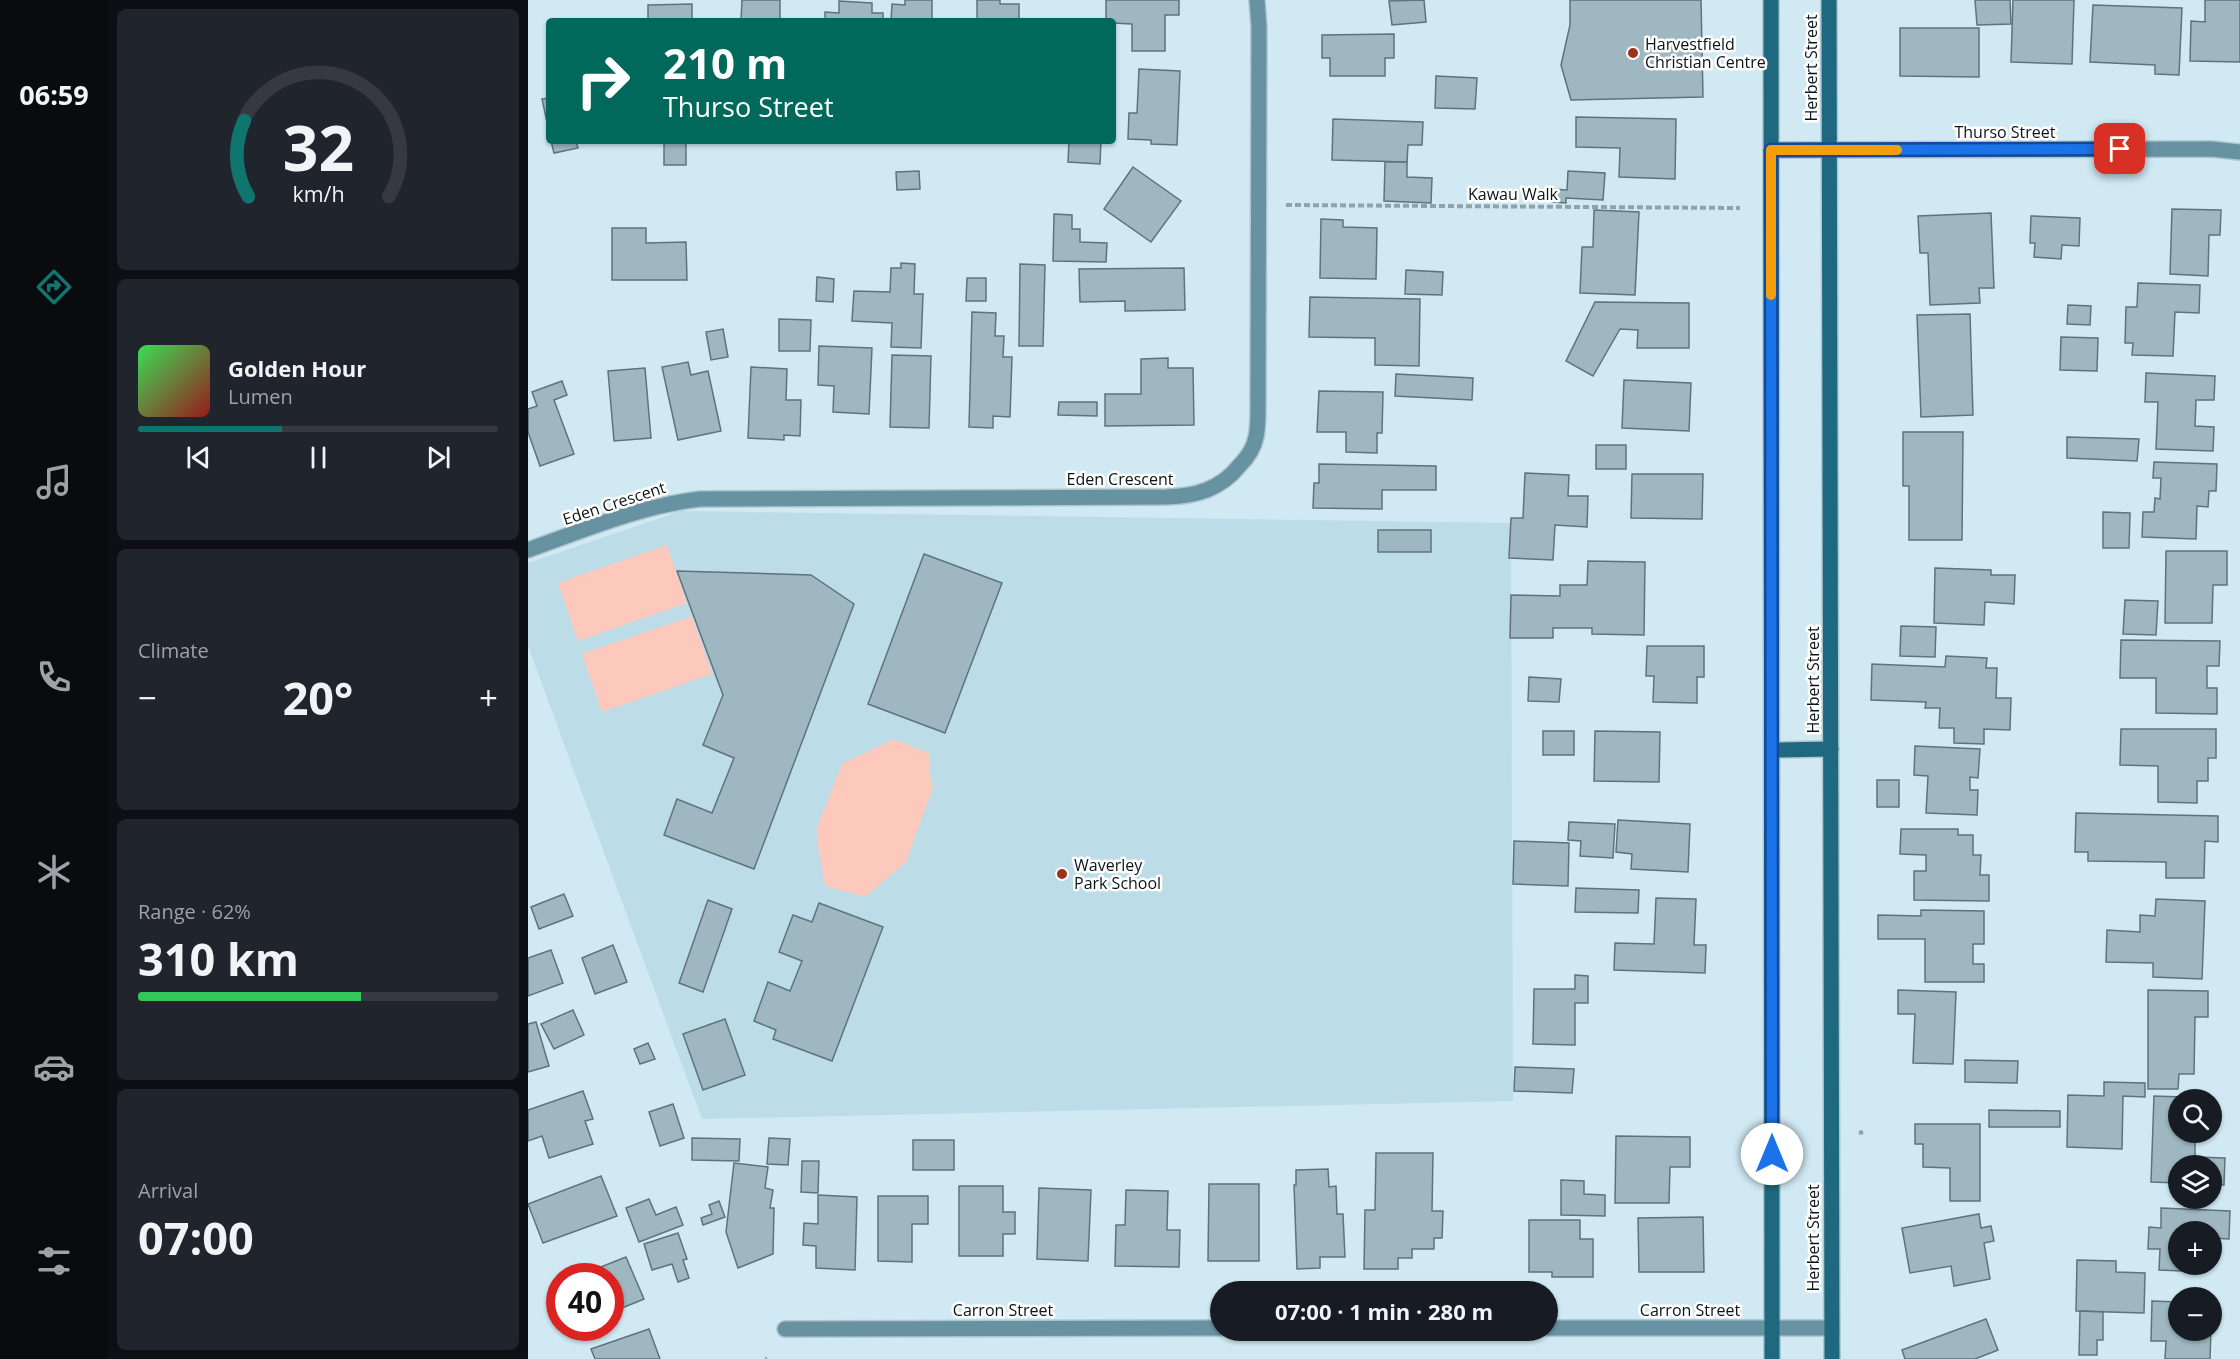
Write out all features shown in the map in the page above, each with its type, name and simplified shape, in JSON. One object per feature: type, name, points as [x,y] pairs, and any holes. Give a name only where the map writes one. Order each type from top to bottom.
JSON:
[{"type":"street","name":"Eden Crescent","points":[[528,550],[670,502],[700,499],[1189,496],[1211,490],[1232,476],[1247,458],[1256,438],[1258,409],[1259,27],[1257,0]]},
{"type":"street","points":[[1771,0],[1773,1359]]},
{"type":"street","name":"Herbert Street","points":[[1829,0],[1832,1359]]},
{"type":"street","name":"Thurso Street","points":[[1771,150],[2211,149],[2240,152]]},
{"type":"street","points":[[1772,750],[1831,748]]},
{"type":"street","name":"Carron Street","points":[[785,1329],[1210,1328]]},
{"type":"street","name":"Carron Street","points":[[1558,1328],[1832,1328]]},
{"type":"path","name":"Kawau Walk","points":[[1286,205],[1740,208]]},
{"type":"shaded area","name":"Waverley Park School","points":[[681,511],[1511,523],[1513,1101],[702,1119],[528,646],[528,563]]},
{"type":"shaded area","points":[[667,545],[687,603],[578,641],[558,583]]},
{"type":"shaded area","points":[[692,616],[712,674],[602,712],[582,654]]},
{"type":"shaded area","points":[[894,739],[930,754],[930,776],[933,788],[906,862],[865,897],[825,886],[817,827],[842,764]]},
{"type":"building","points":[[742,0],[780,0],[780,18],[741,18]]},
{"type":"building","points":[[905,0],[932,0],[932,18],[891,18],[892,4],[905,5]]},
{"type":"building","points":[[977,0],[1000,0],[1000,4],[1019,4],[1019,18],[977,18]]},
{"type":"building","points":[[1106,0],[1179,0],[1179,15],[1165,15],[1165,51],[1132,51],[1132,24],[1116,23],[1116,18],[1106,18]]},
{"type":"building","points":[[1424,0],[1426,22],[1392,25],[1389,1]]},
{"type":"building","name":"Harvestfield Christian Centre","points":[[1570,0],[1701,0],[1703,97],[1571,100],[1561,65],[1570,25]]},
{"type":"building","points":[[1975,0],[2010,0],[2011,24],[1977,25]]},
{"type":"building","points":[[2013,0],[2074,0],[2072,64],[2011,62]]},
{"type":"building","points":[[2205,0],[2240,0],[2240,62],[2190,61],[2191,21],[2205,22]]},
{"type":"building","points":[[839,1],[872,3],[872,13],[883,13],[883,18],[825,18],[825,12],[839,13]]},
{"type":"building","points":[[692,4],[692,18],[648,18],[648,5]]},
{"type":"building","points":[[2093,5],[2182,8],[2179,75],[2155,74],[2155,65],[2090,62]]},
{"type":"building","points":[[1900,28],[1979,28],[1979,77],[1900,76]]},
{"type":"building","points":[[1394,34],[1394,58],[1385,58],[1385,76],[1330,76],[1330,58],[1322,58],[1322,35]]},
{"type":"building","points":[[1139,69],[1180,71],[1177,145],[1151,144],[1151,140],[1128,139],[1129,113],[1137,113]]},
{"type":"building","points":[[1436,76],[1477,78],[1475,109],[1435,108]]},
{"type":"building","points":[[546,98],[546,118],[542,99]]},
{"type":"building","points":[[1576,117],[1676,119],[1675,179],[1619,177],[1620,148],[1576,147]]},
{"type":"building","points":[[1333,119],[1423,122],[1422,145],[1408,145],[1407,162],[1332,160]]},
{"type":"building","points":[[552,144],[577,144],[578,148],[554,153]]},
{"type":"building","points":[[664,144],[686,144],[686,165],[664,165]]},
{"type":"building","points":[[1069,144],[1101,144],[1100,164],[1068,162]]},
{"type":"building","points":[[1385,162],[1407,162],[1407,177],[1432,178],[1431,203],[1384,201]]},
{"type":"building","points":[[1133,167],[1181,201],[1151,242],[1104,209]]},
{"type":"building","points":[[919,171],[920,189],[897,190],[896,172]]},
{"type":"building","points":[[1568,171],[1605,173],[1603,200],[1566,198],[1566,203],[1552,202],[1552,189],[1567,190]]},
{"type":"building","points":[[2172,209],[2221,210],[2220,235],[2209,235],[2208,276],[2170,274]]},
{"type":"building","points":[[1594,210],[1639,212],[1635,295],[1580,293],[1582,247],[1593,247]]},
{"type":"building","points":[[1991,213],[1994,288],[1979,288],[1980,303],[1930,305],[1928,253],[1920,253],[1918,216]]},
{"type":"building","points":[[1054,214],[1072,215],[1072,229],[1080,229],[1080,242],[1107,243],[1106,262],[1053,261]]},
{"type":"building","points":[[2031,216],[2080,218],[2079,246],[2062,245],[2061,259],[2034,257],[2035,243],[2030,243]]},
{"type":"building","points":[[1321,219],[1343,220],[1343,227],[1377,228],[1376,279],[1320,278]]},
{"type":"building","points":[[612,228],[646,228],[646,243],[686,242],[687,280],[612,280]]},
{"type":"building","points":[[901,263],[915,264],[914,294],[923,294],[921,348],[891,347],[892,323],[852,321],[854,291],[890,292],[891,268],[901,268]]},
{"type":"building","points":[[1020,264],[1045,265],[1043,346],[1019,346]]},
{"type":"building","points":[[1184,268],[1185,310],[1125,311],[1125,301],[1080,302],[1079,269]]},
{"type":"building","points":[[1406,270],[1443,272],[1442,295],[1405,294]]},
{"type":"building","points":[[817,277],[834,279],[833,302],[816,301]]},
{"type":"building","points":[[967,278],[986,278],[986,301],[966,301]]},
{"type":"building","points":[[2138,283],[2200,285],[2199,313],[2175,312],[2173,356],[2132,355],[2133,343],[2125,343],[2126,307],[2137,307]]},
{"type":"building","points":[[1310,297],[1420,299],[1419,366],[1375,365],[1375,338],[1309,337]]},
{"type":"building","points":[[1595,302],[1689,303],[1689,348],[1637,348],[1638,330],[1620,329],[1593,376],[1566,361]]},
{"type":"building","points":[[2068,305],[2091,306],[2090,325],[2067,324]]},
{"type":"building","points":[[972,312],[996,313],[995,336],[1004,336],[1003,357],[1012,357],[1010,417],[993,416],[993,428],[969,427]]},
{"type":"building","points":[[1970,314],[1973,415],[1921,417],[1917,315]]},
{"type":"building","points":[[779,319],[811,320],[810,351],[779,351]]},
{"type":"building","points":[[723,329],[728,357],[711,360],[706,332]]},
{"type":"building","points":[[2061,337],[2098,338],[2097,371],[2060,370]]},
{"type":"building","points":[[819,346],[872,348],[869,414],[833,412],[834,386],[818,385]]},
{"type":"building","points":[[892,355],[931,356],[929,428],[890,427]]},
{"type":"building","points":[[1168,358],[1168,368],[1193,368],[1194,425],[1105,426],[1105,394],[1141,394],[1141,359]]},
{"type":"building","points":[[688,362],[691,375],[708,371],[721,431],[678,440],[662,367]]},
{"type":"building","points":[[751,367],[787,369],[786,400],[801,400],[800,436],[784,435],[784,440],[748,438]]},
{"type":"building","points":[[645,368],[651,438],[614,441],[608,371]]},
{"type":"building","points":[[2146,373],[2215,376],[2214,400],[2196,400],[2195,426],[2214,427],[2213,451],[2156,449],[2158,402],[2145,402]]},
{"type":"building","points":[[1396,374],[1473,378],[1472,400],[1395,396]]},
{"type":"building","points":[[1624,380],[1691,383],[1689,431],[1622,428]]},
{"type":"building","points":[[562,381],[567,395],[554,400],[574,454],[540,466],[528,432],[528,409],[537,406],[532,392]]},
{"type":"building","points":[[1319,391],[1383,392],[1382,433],[1377,433],[1377,453],[1346,452],[1346,432],[1317,432]]},
{"type":"building","points":[[1059,402],[1097,402],[1097,416],[1058,415]]},
{"type":"building","points":[[1903,432],[1963,432],[1962,540],[1909,540],[1909,486],[1903,486]]},
{"type":"building","points":[[2067,437],[2139,439],[2137,461],[2067,458]]},
{"type":"building","points":[[1596,445],[1626,445],[1626,469],[1596,469]]},
{"type":"building","points":[[2154,462],[2217,464],[2216,491],[2209,491],[2208,507],[2197,506],[2196,539],[2142,537],[2143,512],[2154,512],[2155,498],[2160,499],[2161,478],[2153,478]]},
{"type":"building","points":[[1319,464],[1436,466],[1436,490],[1382,490],[1382,509],[1313,508],[1314,483],[1319,483]]},
{"type":"building","points":[[1525,473],[1569,475],[1568,496],[1588,496],[1587,527],[1555,525],[1553,560],[1509,558],[1511,518],[1523,518]]},
{"type":"building","points":[[1632,474],[1703,474],[1702,519],[1631,518]]},
{"type":"building","points":[[2103,512],[2130,513],[2129,548],[2103,548]]},
{"type":"building","points":[[1378,530],[1431,530],[1431,552],[1378,552]]},
{"type":"building","points":[[2166,551],[2227,551],[2227,585],[2213,585],[2212,623],[2165,623]]},
{"type":"building","points":[[924,554],[1002,583],[945,733],[868,704]]},
{"type":"building","points":[[1588,561],[1645,562],[1644,635],[1592,634],[1592,628],[1553,628],[1553,638],[1510,638],[1511,595],[1560,596],[1560,585],[1587,585]]},
{"type":"building","points":[[1935,568],[1991,570],[1991,575],[2015,575],[2014,604],[1985,602],[1984,625],[1934,623]]},
{"type":"building","points":[[677,571],[811,575],[854,604],[754,869],[664,835],[677,799],[712,813],[734,758],[703,745],[723,695]]},
{"type":"building","points":[[2125,600],[2158,601],[2156,635],[2123,634]]},
{"type":"building","points":[[1901,626],[1936,627],[1935,657],[1900,656]]},
{"type":"building","points":[[2121,640],[2220,641],[2219,666],[2207,666],[2207,688],[2217,688],[2217,714],[2156,713],[2156,678],[2120,678]]},
{"type":"building","points":[[1647,646],[1704,646],[1704,677],[1697,677],[1697,703],[1653,702],[1654,676],[1646,676]]},
{"type":"building","points":[[1946,656],[1987,658],[1986,668],[1997,668],[1996,698],[2011,698],[2010,730],[1984,729],[1984,744],[1954,743],[1954,728],[1939,728],[1940,708],[1925,708],[1926,702],[1871,700],[1872,664],[1945,667]]},
{"type":"building","points":[[1529,677],[1561,679],[1559,702],[1528,701]]},
{"type":"building","points":[[2121,729],[2216,729],[2216,758],[2208,758],[2208,781],[2197,781],[2197,803],[2158,802],[2158,766],[2120,765]]},
{"type":"building","points":[[1543,731],[1574,731],[1574,755],[1543,755]]},
{"type":"building","points":[[1595,731],[1660,732],[1659,782],[1594,781]]},
{"type":"building","points":[[1915,746],[1980,749],[1978,778],[1970,777],[1970,790],[1978,790],[1977,815],[1926,813],[1928,776],[1914,775]]},
{"type":"building","points":[[1877,780],[1899,780],[1899,807],[1877,807]]},
{"type":"building","points":[[2076,813],[2218,816],[2218,842],[2205,841],[2204,878],[2166,878],[2166,862],[2088,861],[2088,852],[2075,852]]},
{"type":"building","points":[[1618,820],[1690,824],[1688,872],[1631,869],[1632,854],[1616,852]]},
{"type":"building","points":[[1569,822],[1615,824],[1613,858],[1580,856],[1581,841],[1568,840]]},
{"type":"building","points":[[1901,829],[1958,829],[1958,835],[1973,835],[1973,855],[1981,855],[1980,875],[1989,875],[1989,901],[1914,900],[1914,871],[1926,871],[1926,855],[1900,854]]},
{"type":"building","points":[[1514,841],[1569,843],[1568,886],[1513,884]]},
{"type":"building","points":[[1576,888],[1639,890],[1638,913],[1575,912]]},
{"type":"building","points":[[564,894],[573,916],[539,929],[531,907]]},
{"type":"building","points":[[1656,898],[1696,899],[1694,945],[1706,945],[1705,973],[1614,970],[1615,943],[1654,944]]},
{"type":"building","points":[[2156,899],[2205,901],[2202,979],[2153,977],[2153,963],[2106,962],[2107,930],[2140,932],[2140,915],[2155,916]]},
{"type":"building","points":[[708,900],[732,909],[703,992],[679,983]]},
{"type":"building","points":[[819,903],[883,927],[832,1061],[773,1039],[776,1030],[754,1021],[768,982],[790,991],[802,961],[779,952],[793,915],[812,922]]},
{"type":"building","points":[[1921,910],[1984,911],[1984,944],[1973,944],[1973,964],[1984,964],[1984,982],[1925,982],[1925,939],[1878,939],[1878,915],[1921,916]]},
{"type":"building","points":[[613,945],[627,982],[595,994],[582,958]]},
{"type":"building","points":[[551,950],[563,983],[528,996],[528,958]]},
{"type":"building","points":[[1575,975],[1588,976],[1588,1003],[1575,1003],[1575,1045],[1533,1044],[1534,989],[1575,989]]},
{"type":"building","points":[[1898,990],[1956,992],[1953,1064],[1913,1063],[1915,1014],[1898,1014]]},
{"type":"building","points":[[2148,990],[2208,991],[2208,1017],[2195,1017],[2194,1074],[2179,1074],[2178,1089],[2148,1089]]},
{"type":"building","points":[[573,1010],[584,1035],[554,1049],[541,1024]]},
{"type":"building","points":[[725,1019],[745,1075],[703,1090],[683,1034]]},
{"type":"building","points":[[536,1022],[549,1066],[528,1072],[528,1024]]},
{"type":"building","points":[[648,1043],[655,1059],[640,1064],[634,1049]]},
{"type":"building","points":[[1965,1060],[2018,1061],[2017,1083],[1965,1082]]},
{"type":"building","points":[[1515,1067],[1574,1069],[1572,1093],[1514,1091]]},
{"type":"building","points":[[2104,1082],[2145,1083],[2145,1097],[2123,1096],[2122,1149],[2067,1147],[2068,1095],[2104,1096]]},
{"type":"building","points":[[583,1091],[593,1119],[585,1121],[593,1144],[549,1158],[542,1136],[528,1141],[528,1110]]},
{"type":"building","points":[[2154,1096],[2168,1096],[2168,1143],[2195,1143],[2195,1155],[2168,1155],[2168,1183],[2151,1182]]},
{"type":"building","points":[[673,1104],[684,1138],[660,1146],[649,1112]]},
{"type":"building","points":[[1989,1110],[2060,1111],[2060,1127],[1989,1127]]},
{"type":"building","points":[[1915,1124],[1980,1124],[1980,1201],[1950,1201],[1950,1168],[1923,1167],[1923,1144],[1915,1144]]},
{"type":"building","points":[[1616,1136],[1690,1137],[1690,1167],[1670,1167],[1669,1203],[1615,1203]]},
{"type":"building","points":[[692,1138],[740,1139],[739,1161],[692,1160]]},
{"type":"building","points":[[769,1138],[790,1139],[788,1165],[767,1164]]},
{"type":"building","points":[[913,1140],[954,1140],[954,1170],[913,1170]]},
{"type":"building","points":[[1376,1153],[1433,1153],[1432,1211],[1443,1211],[1442,1238],[1434,1238],[1434,1249],[1412,1249],[1412,1258],[1398,1258],[1398,1269],[1364,1269],[1365,1210],[1375,1210]]},
{"type":"building","points":[[2222,1158],[2225,1158],[2224,1185],[2222,1185]]},
{"type":"building","points":[[802,1161],[819,1161],[818,1193],[801,1192]]},
{"type":"building","points":[[734,1163],[768,1167],[765,1188],[773,1190],[770,1208],[774,1208],[773,1254],[738,1268],[726,1232]]},
{"type":"building","points":[[1328,1169],[1329,1187],[1336,1186],[1337,1214],[1343,1214],[1345,1257],[1320,1257],[1320,1268],[1297,1269],[1294,1185],[1296,1185],[1296,1170]]},
{"type":"building","points":[[601,1176],[617,1216],[543,1243],[528,1204]]},
{"type":"building","points":[[1561,1180],[1584,1181],[1584,1194],[1605,1195],[1605,1216],[1561,1215]]},
{"type":"building","points":[[1209,1184],[1259,1184],[1259,1261],[1208,1261]]},
{"type":"building","points":[[959,1186],[1003,1186],[1003,1212],[1015,1212],[1015,1234],[1003,1234],[1003,1256],[959,1256]]},
{"type":"building","points":[[1039,1188],[1091,1190],[1088,1261],[1037,1259]]},
{"type":"building","points":[[1126,1190],[1168,1191],[1167,1230],[1180,1230],[1179,1267],[1115,1266],[1116,1225],[1125,1225]]},
{"type":"building","points":[[818,1195],[857,1197],[855,1270],[816,1268],[816,1246],[803,1245],[804,1223],[818,1224]]},
{"type":"building","points":[[878,1196],[928,1196],[928,1224],[912,1224],[912,1262],[878,1261]]},
{"type":"building","points":[[649,1199],[656,1215],[676,1207],[683,1225],[639,1242],[626,1208]]},
{"type":"building","points":[[719,1201],[725,1217],[703,1225],[701,1218],[712,1214],[709,1205]]},
{"type":"building","points":[[2161,1208],[2230,1211],[2229,1239],[2222,1239],[2222,1221],[2168,1221],[2168,1270],[2159,1270],[2160,1249],[2148,1249],[2149,1227],[2161,1228]]},
{"type":"building","points":[[1979,1214],[1981,1228],[1991,1226],[1994,1241],[1984,1243],[1990,1279],[1954,1286],[1951,1266],[1910,1273],[1902,1228]]},
{"type":"building","points":[[1703,1217],[1704,1272],[1639,1272],[1638,1218]]},
{"type":"building","points":[[1529,1220],[1580,1220],[1580,1239],[1593,1239],[1593,1277],[1552,1277],[1552,1272],[1529,1272]]},
{"type":"building","points":[[678,1233],[687,1259],[683,1260],[689,1278],[678,1282],[672,1264],[652,1270],[644,1244]]},
{"type":"building","points":[[626,1257],[644,1299],[624,1307],[624,1263],[611,1263]]},
{"type":"building","points":[[2077,1260],[2116,1261],[2116,1272],[2145,1273],[2144,1313],[2076,1311]]},
{"type":"building","points":[[2152,1301],[2168,1302],[2168,1341],[2211,1341],[2210,1359],[2165,1359],[2166,1341],[2151,1341]]},
{"type":"building","points":[[2080,1311],[2103,1312],[2103,1340],[2097,1340],[2097,1355],[2079,1355]]},
{"type":"building","points":[[1986,1319],[1998,1350],[1975,1359],[1905,1359],[1902,1350]]},
{"type":"building","points":[[649,1329],[660,1359],[595,1359],[591,1349],[614,1341],[624,1341],[624,1338]]},
{"type":"slow traffic","points":[[1771,295],[1771,150],[1897,150]]},
{"type":"place","name":"Harvestfield Christian Centre","points":[[1633,53]]},
{"type":"place","name":"Waverley Park School","points":[[1062,874]]},
{"type":"route","points":[[1772,1154],[1771,150],[2120,149]]}]
